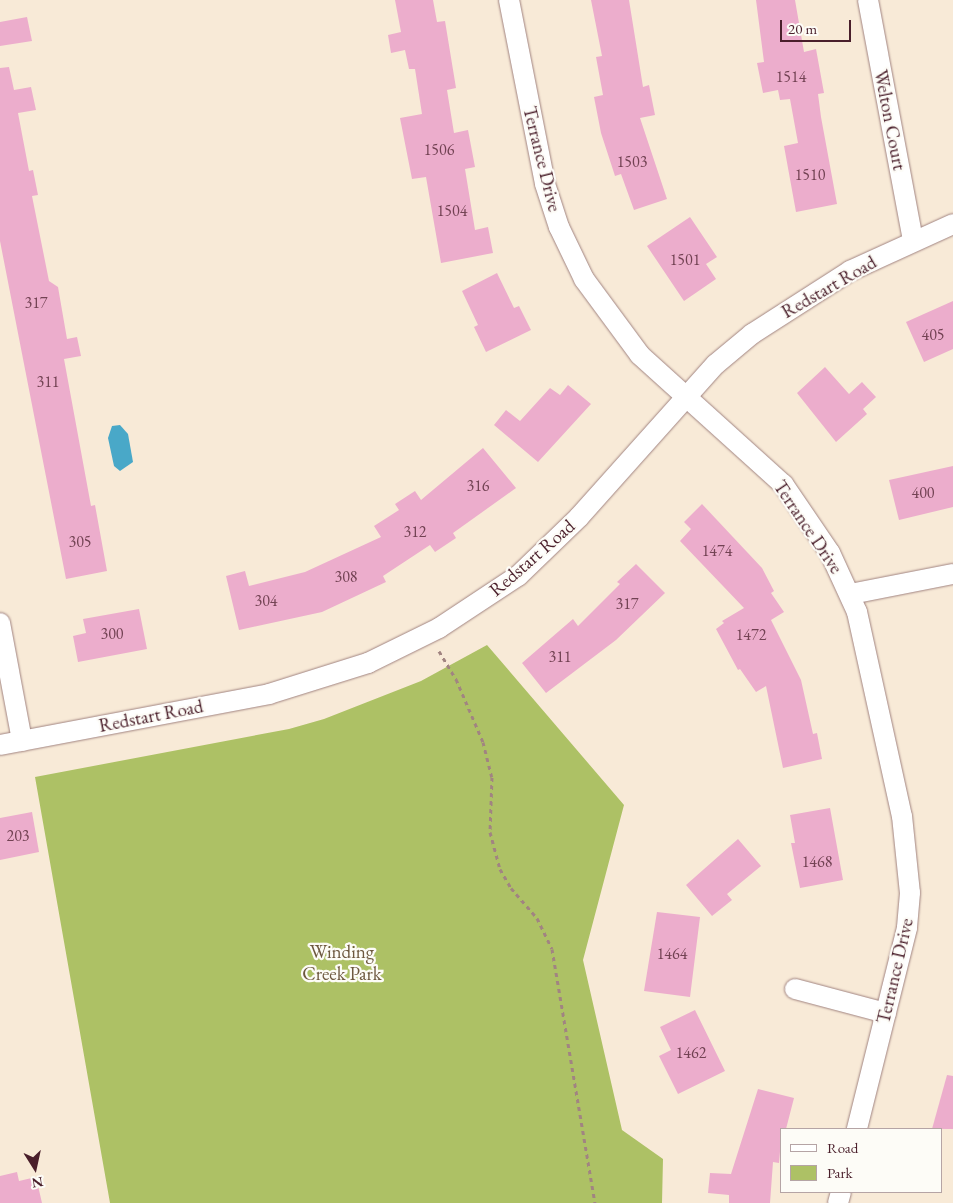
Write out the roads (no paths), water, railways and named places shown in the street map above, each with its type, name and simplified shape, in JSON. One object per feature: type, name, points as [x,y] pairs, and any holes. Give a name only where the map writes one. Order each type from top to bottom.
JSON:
[{"type":"street","name":"Terrance Drive","points":[[509,0],[538,160],[567,244],[609,316],[640,354],[685,397],[734,437],[783,484],[830,552],[851,594],[873,673],[908,852],[908,928],[857,1128]]},
{"type":"street","name":"Welton Court","points":[[868,0],[913,240]]},
{"type":"street","name":"Redstart Road","points":[[0,745],[269,694],[368,663],[428,634],[518,576],[585,510],[716,364],[752,334],[807,296],[913,240],[953,224]]},
{"type":"street","points":[[851,594],[953,574]]},
{"type":"street","points":[[0,623],[22,741]]},
{"type":"street","points":[[795,989],[886,1013]]},
{"type":"water","points":[[120,425],[128,434],[133,462],[120,471],[114,466],[108,438],[112,426]]},
{"type":"park label","name":"Winding Creek Park","points":[[342,963]]}]
